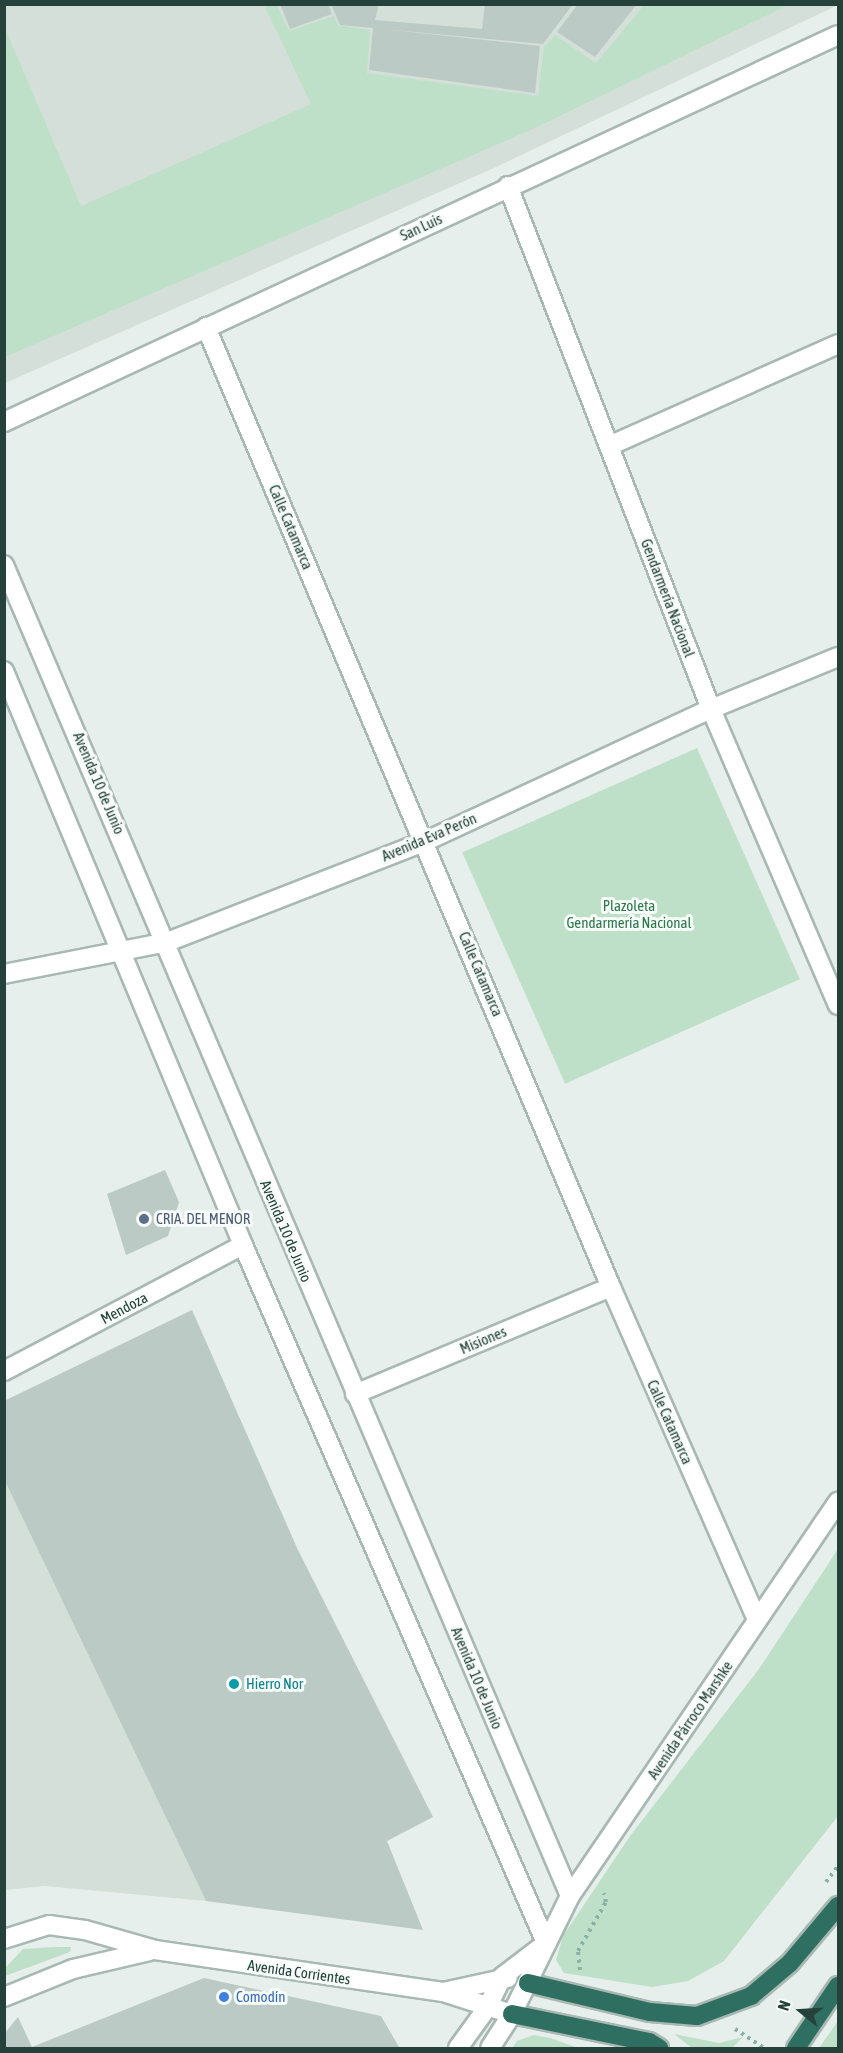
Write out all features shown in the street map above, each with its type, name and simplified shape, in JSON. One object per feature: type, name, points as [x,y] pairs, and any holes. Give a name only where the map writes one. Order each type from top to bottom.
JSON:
[{"type":"highway","points":[[528,1983],[650,2012],[698,2016],[717,2011],[751,1996],[790,1963],[838,1906]]},
{"type":"highway","points":[[796,2049],[838,1986]]},
{"type":"highway","points":[[512,2014],[649,2042],[659,2049]]},
{"type":"street","name":"San Luis","points":[[4,422],[508,186],[838,35]]},
{"type":"street","name":"Gendarmería Nacional","points":[[508,186],[711,709],[838,1005]]},
{"type":"street","name":"Calle Catamarca","points":[[206,327],[426,840],[611,1287],[757,1620]]},
{"type":"street","points":[[609,446],[838,344]]},
{"type":"street","name":"Avenida 10 de Junio","points":[[4,566],[167,942],[355,1394],[570,1896]]},
{"type":"street","name":"Avenida Eva Perón","points":[[4,974],[123,954],[167,942],[426,840],[711,709],[838,657]]},
{"type":"street","points":[[4,671],[243,1245],[546,1943]]},
{"type":"street","name":"Mendoza","points":[[4,1371],[243,1245]]},
{"type":"street","name":"Misiones","points":[[355,1394],[611,1287]]},
{"type":"street","name":"Avenida Párroco Marshke","points":[[490,2049],[512,2014],[570,1896],[838,1501]]},
{"type":"street","name":"Avenida Corrientes","points":[[4,1939],[49,1925],[85,1930],[155,1950],[443,1992],[487,2008],[512,2014]]},
{"type":"street","name":"Avenida Párroco Marshke","points":[[458,2049],[487,2008],[502,1977],[546,1943]]},
{"type":"street","name":"Avenida Corrientes","points":[[4,1997],[73,1969],[155,1950]]},
{"type":"street","name":"Avenida Corrientes","points":[[443,1992],[502,1977],[528,1983]]},
{"type":"path","points":[[819,1890],[838,1866]]},
{"type":"path","points":[[585,1978],[580,1972],[578,1952],[606,1895],[589,1870]]},
{"type":"path","points":[[717,2011],[742,2037],[764,2049]]},
{"type":"shaded area","points":[[5,5],[838,5],[494,168],[5,383]]},
{"type":"shaded area","points":[[4,1479],[206,1901],[45,1886],[5,1890]]},
{"type":"green space","points":[[264,5],[277,5],[289,31],[334,16],[338,25],[370,30],[367,73],[538,96],[544,47],[555,35],[596,63],[644,5],[788,5],[533,129],[5,357],[5,28],[81,206],[311,104]]},
{"type":"green space","name":"Plazoleta Gendarmería Nacional","points":[[697,748],[800,979],[565,1084],[462,853]]},
{"type":"green space","points":[[838,1549],[838,1816],[724,1961],[688,1981],[652,1987],[564,1973],[556,1960],[563,1936],[630,1836],[759,1669]]},
{"type":"green space","points":[[71,1947],[70,1952],[5,1976],[5,1968],[23,1949]]},
{"type":"green space","points":[[838,2021],[838,2048],[819,2048]]},
{"type":"green space","points":[[674,2034],[719,2043],[743,2037],[732,2048],[692,2048]]},
{"type":"green space","points":[[534,2035],[578,2048],[512,2048],[517,2041]]},
{"type":"building","points":[[280,4],[328,4],[332,14],[290,29]]},
{"type":"building","points":[[331,4],[379,4],[375,20],[482,29],[485,4],[573,4],[543,44],[383,29],[540,46],[535,93],[369,70],[373,28],[340,25]]},
{"type":"building","points":[[578,4],[637,4],[595,57],[557,32]]},
{"type":"building","name":"CRIA. DEL MENOR","points":[[165,1170],[179,1202],[168,1236],[126,1255],[107,1194]]},
{"type":"building","name":"Hierro Nor","points":[[192,1310],[298,1550],[433,1817],[387,1841],[423,1930],[206,1901],[4,1479],[4,1401]]},
{"type":"building","name":"Comodín","points":[[204,1978],[381,2016],[399,2047],[4,2048],[4,2034],[18,2017],[32,2047]]},
{"type":"place","name":"CRIA. DEL MENOR","points":[[144,1219]]},
{"type":"place","name":"Hierro Nor","points":[[234,1684]]},
{"type":"place","name":"Comodín","points":[[224,1997]]}]
